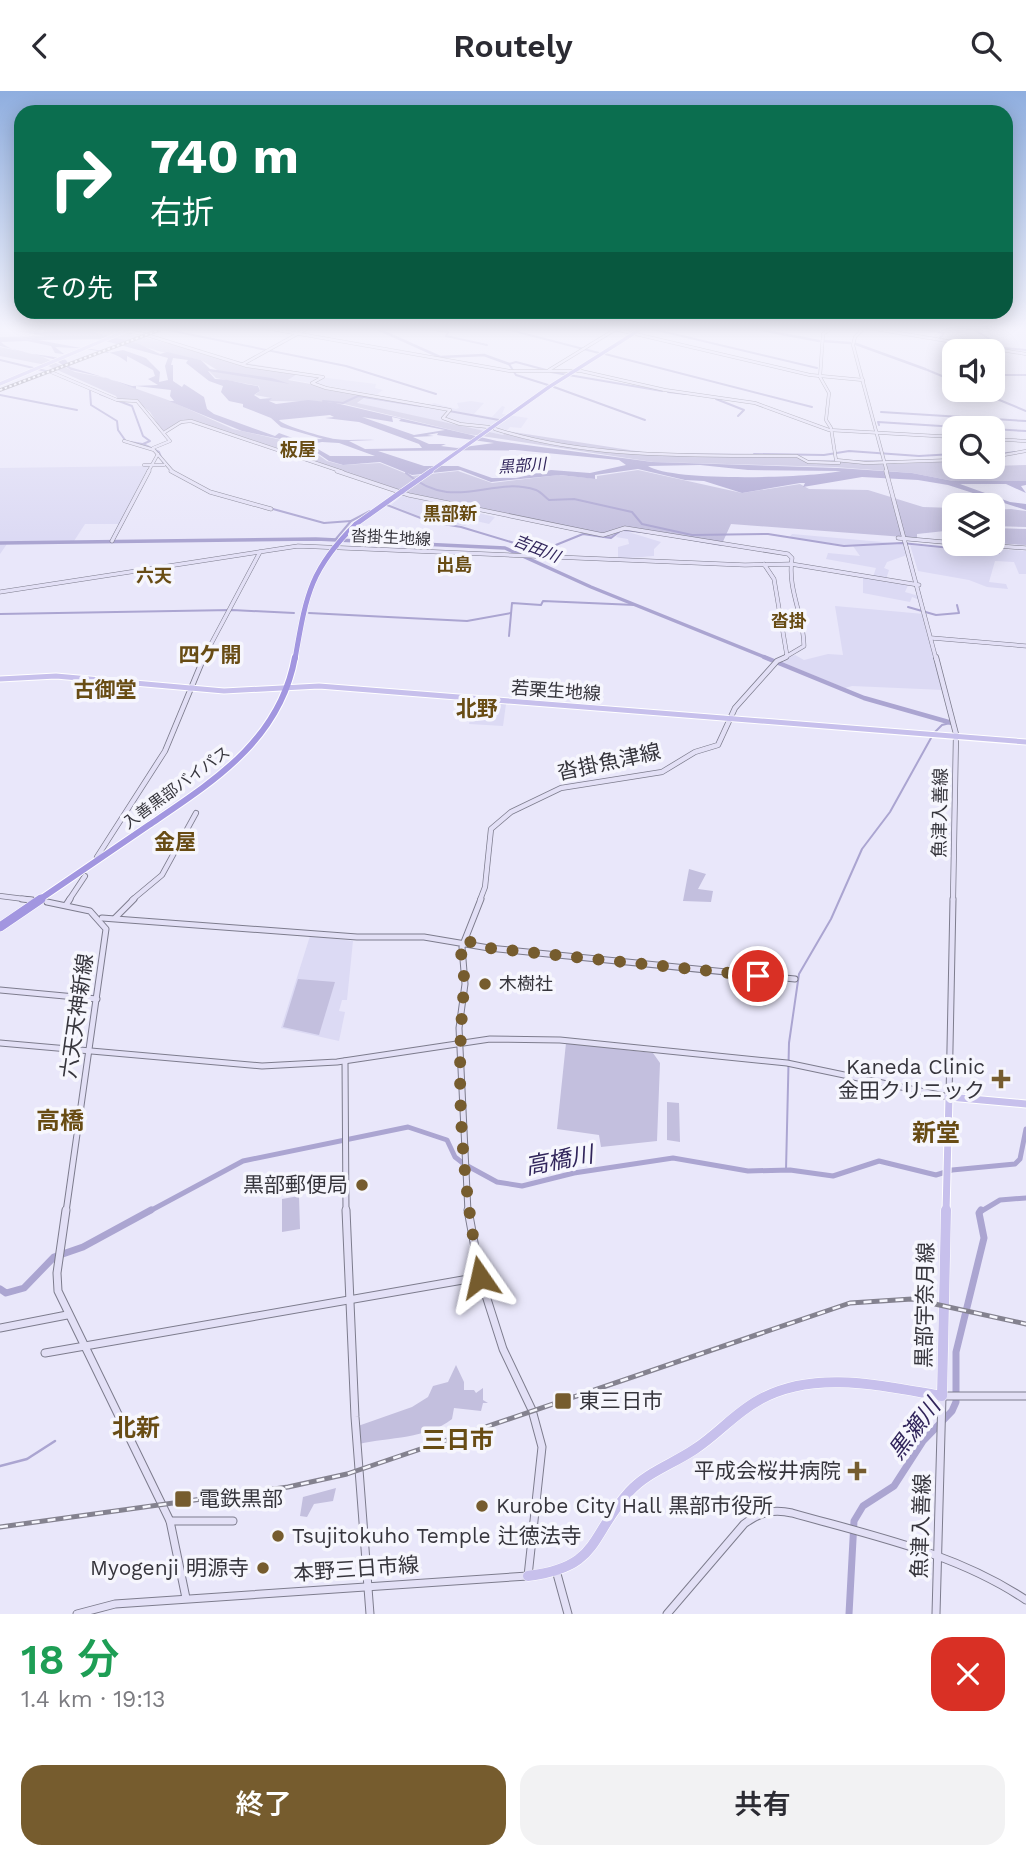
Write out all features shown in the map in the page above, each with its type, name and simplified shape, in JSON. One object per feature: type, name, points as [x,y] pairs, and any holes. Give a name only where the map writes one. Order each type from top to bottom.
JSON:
[{"type":"highway","name":"入善黒部バイパス","points":[[0,927],[233,765],[267,728],[288,686],[305,595],[318,568],[338,542],[356,524],[533,398]]},
{"type":"main road","points":[[112,398],[134,400],[147,410],[160,431],[165,432],[170,442],[152,448]]},
{"type":"main road","points":[[387,398],[450,410],[443,418],[460,424],[531,439],[643,455],[797,456],[808,462],[885,464],[942,461]]},
{"type":"main road","points":[[717,398],[752,403],[831,430],[942,436]]},
{"type":"main road","points":[[828,398],[826,420],[831,430],[835,458],[839,463]]},
{"type":"main road","points":[[868,398],[885,464]]},
{"type":"main road","points":[[165,432],[181,422],[191,421],[409,495],[603,535],[625,528],[780,552],[792,557],[789,576],[797,611],[804,627],[804,642],[799,651],[788,657],[774,579],[764,564]]},
{"type":"main road","points":[[1005,440],[1026,441]]},
{"type":"main road","points":[[124,441],[152,448],[159,454],[164,465],[183,479],[219,495],[271,509]]},
{"type":"main road","points":[[1005,455],[1026,451]]},
{"type":"main road","points":[[112,541],[159,454]]},
{"type":"main road","name":"魚津入善線","points":[[885,464],[957,734],[949,1097]]},
{"type":"main road","points":[[144,465],[164,465]]},
{"type":"main road","points":[[898,538],[906,541],[942,542]]},
{"type":"main road","name":"沓掛生地線","points":[[0,592],[260,551],[338,542],[523,555],[791,564]]},
{"type":"main road","points":[[1005,546],[1026,548]]},
{"type":"main road","points":[[97,857],[165,751],[189,688],[260,551]]},
{"type":"main road","points":[[791,564],[919,585]]},
{"type":"main road","points":[[932,638],[1026,646]]},
{"type":"main road","name":"沓掛魚津線","points":[[528,1576],[541,1469],[541,1441],[532,1410],[495,1329],[480,1277],[465,1178],[459,1043],[465,984],[461,960],[464,940],[485,887],[491,829],[501,818],[561,788],[667,771],[695,751],[720,744],[735,708],[747,698],[776,662],[788,657]]},
{"type":"main road","name":"若栗生地線","points":[[0,679],[56,675],[235,691],[288,686],[1026,741]]},
{"type":"main road","points":[[116,918],[119,911],[162,875],[196,814]]},
{"type":"main road","points":[[66,905],[85,876]]},
{"type":"main road","points":[[0,896],[32,900]]},
{"type":"main road","points":[[47,902],[90,910],[102,918],[357,937],[394,935],[464,940],[489,948],[795,979]]},
{"type":"main road","name":"六天天神新線","points":[[102,918],[106,929],[105,945],[57,1273],[60,1297],[67,1315],[170,1521],[187,1598]]},
{"type":"main road","points":[[0,990],[97,999]]},
{"type":"main road","points":[[0,1043],[239,1066],[345,1061],[489,1039],[560,1040],[787,1063],[949,1097],[1026,1104]]},
{"type":"main road","points":[[345,1061],[343,1138],[350,1300],[370,1614]]},
{"type":"main road","name":"黒部宇奈月線","points":[[557,1574],[575,1565],[591,1549],[613,1512],[637,1484],[699,1446],[762,1398],[788,1389],[851,1382],[952,1397],[949,1097]]},
{"type":"main road","points":[[45,1353],[480,1277]]},
{"type":"main road","points":[[0,1328],[67,1315]]},
{"type":"main road","points":[[952,1397],[1026,1396]]},
{"type":"main road","name":"魚津入善線","points":[[936,1614],[942,1415],[952,1397]]},
{"type":"main road","points":[[667,1614],[754,1516],[781,1511],[937,1555],[977,1571],[1026,1600]]},
{"type":"main road","points":[[170,1521],[187,1520],[210,1524],[233,1521]]},
{"type":"main road","points":[[528,1576],[557,1574],[568,1614]]},
{"type":"main road","name":"本野三日市線","points":[[187,1598],[528,1576]]},
{"type":"main road","points":[[77,1614],[115,1604],[187,1598]]},
{"type":"shaded area","points":[[117,398],[163,398],[233,429],[304,445],[327,461],[342,465],[380,463],[412,476],[458,471],[492,483],[559,475],[597,479],[597,476],[638,470],[742,493],[800,484],[809,489],[868,490],[923,507],[942,508],[942,531],[917,534],[917,538],[731,524],[721,546],[625,529],[611,537],[603,537],[417,498],[188,422],[162,431],[150,412],[134,399]]},
{"type":"shaded area","points":[[172,398],[204,398],[207,409],[214,414],[275,436],[279,433],[298,440],[323,439],[281,427],[271,418],[226,398],[272,398],[269,401],[276,404],[308,400],[336,403],[497,441],[652,462],[838,468],[912,473],[953,481],[1026,481],[1026,485],[1021,486],[1026,493],[1006,484],[960,484],[985,493],[973,493],[918,480],[862,477],[803,487],[805,483],[800,483],[742,493],[704,481],[685,480],[638,469],[595,475],[595,479],[560,475],[491,482],[460,470],[412,475],[380,462],[343,465],[329,461],[304,444],[242,431],[169,401],[174,401]],"holes":[[[330,415],[334,417],[325,418],[359,422],[419,444],[422,448],[365,449],[349,441],[375,440],[330,438],[279,420]],[[362,417],[393,422],[392,417],[401,419],[399,421],[445,430],[414,435]],[[438,433],[437,435],[494,443],[457,448],[441,446],[446,444],[429,444],[413,437],[434,436],[427,435]],[[339,443],[375,456],[330,456],[309,444]],[[515,450],[619,460],[626,465],[590,473],[551,470],[516,478],[492,478],[458,466],[424,466],[378,451]],[[700,465],[748,470],[841,471],[742,477],[684,475],[648,466]]]},
{"type":"shaded area","points":[[271,398],[364,398],[357,403],[503,435],[507,431],[649,453],[795,454],[805,460],[899,460],[891,462],[898,464],[942,462],[942,479],[912,473],[835,467],[653,462],[468,434],[336,402],[269,401]]},
{"type":"shaded area","points":[[365,398],[448,409],[428,405],[434,403],[456,409],[459,408],[457,403],[471,401],[484,403],[474,414],[492,417],[502,406],[505,407],[502,414],[528,418],[521,428],[510,427],[503,435],[357,404]]},
{"type":"shaded area","points":[[365,398],[391,398],[448,408]]},
{"type":"shaded area","points":[[1026,465],[1026,481],[943,479],[1005,479],[1005,466]]},
{"type":"shaded area","points":[[149,466],[119,524],[85,524],[74,541],[9,541],[0,554],[0,468]]},
{"type":"shaded area","points":[[403,495],[495,517],[489,524],[472,520],[465,526],[428,520],[391,505]]},
{"type":"shaded area","points":[[1005,500],[1026,504],[1026,510],[1005,503]]},
{"type":"shaded area","points":[[1005,509],[1026,511],[1026,527],[1005,526]]},
{"type":"shaded area","points":[[1005,528],[1026,529],[1026,545],[1005,544]]},
{"type":"shaded area","points":[[622,530],[661,542],[654,549],[654,556],[618,559],[618,547],[629,544],[628,539],[616,537]]},
{"type":"shaded area","points":[[792,534],[905,544],[907,555],[887,562],[884,568],[889,570],[886,579],[873,577],[876,568],[826,559],[828,553],[860,556],[853,546],[789,538]]},
{"type":"shaded area","points":[[910,545],[942,548],[942,556],[1005,556],[1005,550],[1026,551],[1026,574],[1019,574],[1014,562],[995,561],[989,582],[1006,584],[1008,589],[987,587],[969,580],[918,571]]},
{"type":"shaded area","points":[[863,577],[908,585],[905,592],[919,596],[920,600],[912,597],[910,602],[863,593]]},
{"type":"shaded area","points":[[835,606],[924,614],[944,690],[852,686],[845,688],[779,661],[795,655],[804,660],[828,654],[843,655]]},
{"type":"shaded area","points":[[474,701],[506,704],[503,726],[469,724]]},
{"type":"shaded area","points":[[689,869],[706,874],[698,889],[713,891],[711,902],[683,901]]},
{"type":"shaded area","points":[[310,936],[353,941],[347,1000],[342,1000],[339,1011],[345,1012],[339,1041],[281,1028]]},
{"type":"shaded area","points":[[298,979],[335,982],[319,1035],[283,1027]]},
{"type":"shaded area","points":[[566,1043],[653,1053],[660,1063],[657,1141],[601,1147],[599,1135],[557,1129]]},
{"type":"shaded area","points":[[667,1102],[679,1103],[680,1142],[667,1140]]},
{"type":"shaded area","points":[[299,1196],[300,1229],[282,1232],[282,1199]]},
{"type":"shaded area","points":[[456,1365],[464,1382],[464,1390],[474,1390],[476,1393],[483,1388],[483,1400],[488,1403],[483,1403],[481,1411],[454,1408],[452,1419],[442,1426],[419,1434],[359,1444],[358,1426],[412,1407],[428,1397],[433,1386],[448,1382]]},
{"type":"shaded area","points":[[336,1488],[333,1501],[314,1504],[307,1517],[300,1516],[303,1497]]},
{"type":"waterway","points":[[16,398],[77,410]]},
{"type":"waterway","points":[[91,398],[91,405],[117,421],[118,430],[125,440]]},
{"type":"waterway","points":[[111,398],[132,406],[143,436],[150,441],[143,444],[159,452],[163,462]]},
{"type":"waterway","points":[[323,401],[343,403],[354,398]]},
{"type":"waterway","points":[[371,398],[420,406]]},
{"type":"waterway","points":[[585,398],[645,420]]},
{"type":"waterway","points":[[777,398],[812,407]]},
{"type":"waterway","points":[[716,399],[744,410],[738,416]]},
{"type":"waterway","points":[[1004,402],[1026,411]]},
{"type":"waterway","points":[[449,411],[499,420]]},
{"type":"waterway","points":[[881,412],[1026,421]]},
{"type":"waterway","points":[[879,425],[878,422],[942,426]]},
{"type":"waterway","points":[[1005,430],[1026,431]]},
{"type":"waterway","points":[[130,442],[142,444]]},
{"type":"waterway","points":[[754,454],[824,455],[849,451],[919,456],[942,455]]},
{"type":"waterway","points":[[1005,453],[1015,452]]},
{"type":"waterway","points":[[406,473],[424,485],[441,491],[503,487],[536,490],[549,500],[574,499],[632,512],[642,524],[692,535],[768,534],[844,546],[902,543],[942,547]]},
{"type":"waterway","points":[[387,505],[431,522],[461,527],[541,551],[583,534],[611,538],[619,532]]},
{"type":"waterway","points":[[273,509],[324,523],[351,521]]},
{"type":"waterway","points":[[351,521],[370,511]]},
{"type":"waterway","points":[[335,540],[351,521]]},
{"type":"waterway","points":[[624,530],[676,536]]},
{"type":"waterway","name":"吉田川","points":[[0,543],[316,539],[505,548],[591,587],[769,659]]},
{"type":"waterway","points":[[509,636],[512,603],[541,605],[543,601],[635,605]]},
{"type":"waterway","points":[[908,607],[936,615],[959,613],[957,605]]},
{"type":"waterway","points":[[0,614],[232,610],[294,613]]},
{"type":"waterway","points":[[309,613],[467,621],[511,613]]},
{"type":"waterway","name":"吉田川","points":[[764,657],[864,698],[952,723]]},
{"type":"waterway","points":[[934,733],[942,725],[950,723]]},
{"type":"waterway","points":[[786,1170],[789,1043],[799,974],[831,919],[862,849],[890,812],[931,738]]},
{"type":"waterway","name":"高橋川","points":[[148,1212],[243,1161],[408,1127],[447,1140],[455,1157],[497,1182],[522,1186],[574,1173],[673,1158],[748,1171],[790,1170],[833,1176],[879,1161],[936,1175],[952,1170],[1015,1164],[1020,1159],[1026,1129]]},
{"type":"waterway","name":"黒瀬川","points":[[980,1212],[1000,1200],[1026,1198]]},
{"type":"waterway","name":"高橋川","points":[[0,1289],[6,1293],[24,1288],[54,1257],[83,1247],[151,1210]]},
{"type":"waterway","name":"黒瀬川","points":[[849,1614],[854,1521],[863,1506],[894,1486],[923,1441],[952,1411],[956,1402],[956,1352],[984,1238],[979,1213],[981,1210]]},
{"type":"waterway","points":[[0,1466],[27,1459],[55,1441]]},
{"type":"railway","points":[[0,1527],[288,1487],[347,1474],[850,1303],[912,1299],[1026,1324]]},
{"type":"place","name":"木樹社","points":[[485,984]]},
{"type":"place","name":"Kaneda Clinic 金田クリニック","points":[[1001,1079]]},
{"type":"place","name":"黒部郵便局","points":[[362,1185]]},
{"type":"place","name":"東三日市","points":[[563,1401]]},
{"type":"place","name":"平成会桜井病院","points":[[857,1471]]},
{"type":"place","name":"電鉄黒部","points":[[183,1499]]},
{"type":"place","name":"Kurobe City Hall 黒部市役所","points":[[482,1506]]},
{"type":"place","name":"Tsujitokuho Temple 辻徳法寺","points":[[278,1536]]},
{"type":"place","name":"Myogenji 明源寺","points":[[263,1568]]},
{"type":"district","name":"板屋","points":[[298,450]]},
{"type":"district","name":"黒部新","points":[[450,514]]},
{"type":"district","name":"出島","points":[[454,565]]},
{"type":"district","name":"六天","points":[[154,576]]},
{"type":"district","name":"沓掛","points":[[789,621]]},
{"type":"district","name":"四ケ開","points":[[210,655]]},
{"type":"district","name":"古御堂","points":[[105,690]]},
{"type":"district","name":"北野","points":[[477,709]]},
{"type":"district","name":"金屋","points":[[175,842]]},
{"type":"district","name":"高橋","points":[[60,1121]]},
{"type":"district","name":"新堂","points":[[936,1133]]},
{"type":"district","name":"北新","points":[[136,1428]]},
{"type":"district","name":"三日市","points":[[458,1440]]},
{"type":"route","points":[[480,1277],[469,1220],[459,1058],[459,1028],[465,984],[461,960],[464,940],[489,948],[758,976]]},
{"type":"water label","name":"黒部川","points":[[522,465]]}]
